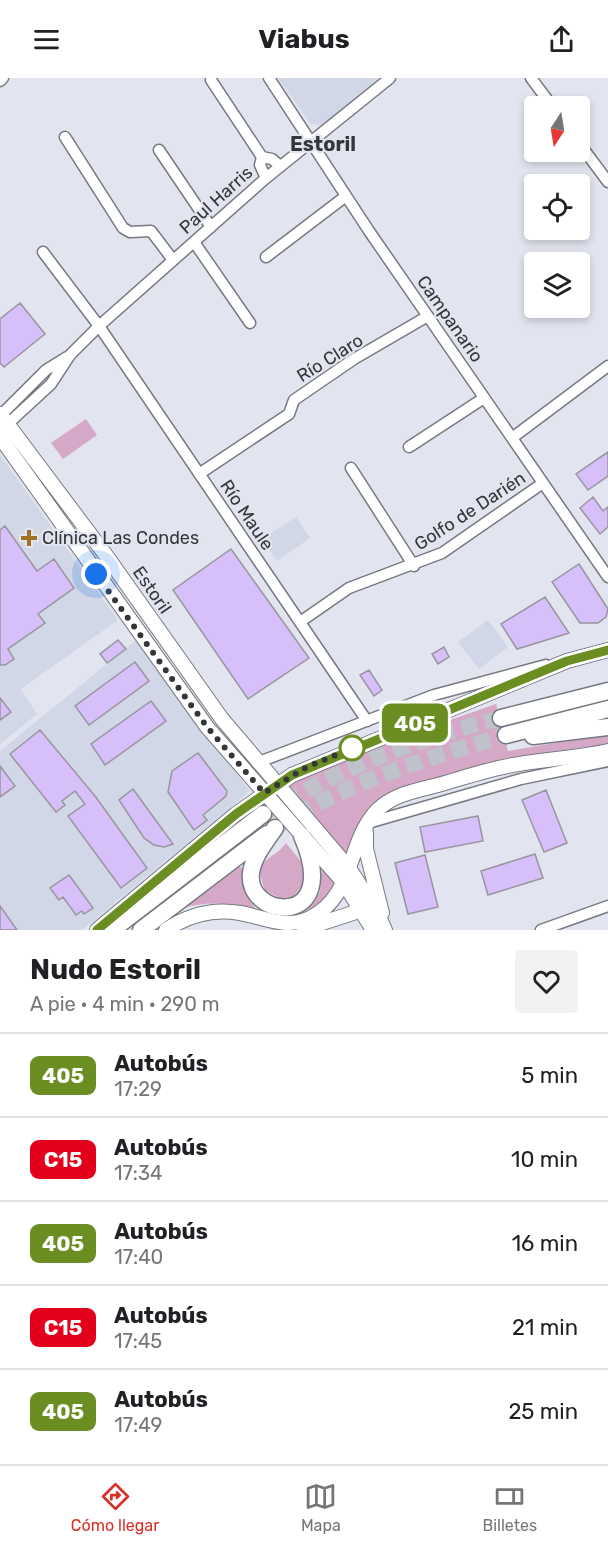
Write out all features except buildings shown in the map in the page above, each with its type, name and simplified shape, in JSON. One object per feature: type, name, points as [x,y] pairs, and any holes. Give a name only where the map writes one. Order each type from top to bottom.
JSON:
[{"type":"highway","points":[[501,718],[607,691]]},
{"type":"highway","points":[[506,735],[608,709]]},
{"type":"highway","points":[[523,737],[608,727]]},
{"type":"highway","points":[[112,930],[263,814]]},
{"type":"highway","points":[[141,930],[276,827],[256,858],[251,875],[257,895],[275,907],[286,908],[301,903],[313,886],[312,860],[302,836]]},
{"type":"main road","name":"Estoril","points":[[2,420],[108,558],[222,719],[349,868],[376,910],[385,930]]},
{"type":"main road","name":"Estoril","points":[[0,437],[207,727],[344,883],[373,930]]},
{"type":"main road","points":[[97,930],[278,784],[328,758],[502,690],[567,661],[608,650]]},
{"type":"main road","points":[[291,924],[311,917],[324,909],[344,883],[368,823],[379,808],[404,794],[510,765],[608,751]]},
{"type":"main road","points":[[368,823],[366,849],[385,930]]},
{"type":"main road","points":[[166,930],[188,917],[221,911],[291,924],[322,923],[362,910]]},
{"type":"street","name":"Campanario","points":[[269,78],[346,196],[608,577]]},
{"type":"street","name":"Paul Harris","points":[[2,420],[51,384],[70,355],[99,326],[266,178],[390,78]]},
{"type":"street","points":[[531,78],[544,96]]},
{"type":"street","points":[[211,80],[262,157],[272,159],[280,166]]},
{"type":"street","points":[[64,137],[123,228],[130,232],[150,231],[173,260]]},
{"type":"street","points":[[159,150],[211,227]]},
{"type":"street","points":[[262,157],[260,165],[266,178]]},
{"type":"street","points":[[590,158],[607,180]]},
{"type":"street","points":[[266,256],[346,196]]},
{"type":"street","points":[[194,242],[250,323]]},
{"type":"street","name":"Río Maule","points":[[44,252],[99,326],[368,721]]},
{"type":"street","name":"Río Claro","points":[[199,474],[289,414],[294,400],[354,359],[428,315]]},
{"type":"street","points":[[513,438],[608,366]]},
{"type":"street","points":[[410,447],[484,398]]},
{"type":"street","name":"Golfo de Darién","points":[[351,468],[414,566]]},
{"type":"street","name":"Golfo de Darién","points":[[300,622],[349,588],[414,566],[442,553],[543,483]]},
{"type":"street","points":[[259,762],[453,690],[567,661]]},
{"type":"street","points":[[368,823],[521,778],[608,761]]},
{"type":"street","points":[[542,930],[608,906]]},
{"type":"shaded area","points":[[278,78],[378,78],[321,126],[310,123]]},
{"type":"shaded area","points":[[86,419],[97,435],[63,459],[51,443]]},
{"type":"shaded area","name":"Clínica Las Condes","points":[[0,455],[118,620],[21,689],[37,714],[0,744]]},
{"type":"shaded area","points":[[296,517],[310,538],[277,561],[262,539]]},
{"type":"shaded area","points":[[488,620],[508,647],[479,669],[458,642]]},
{"type":"shaded area","points":[[136,640],[250,791],[82,930],[0,930],[0,751]]},
{"type":"shaded area","points":[[496,704],[508,751],[608,734],[608,744],[506,758],[389,793],[362,817],[346,856],[288,784],[327,763]]},
{"type":"shaded area","points":[[286,843],[303,864],[305,883],[292,898],[281,899],[265,890],[261,871],[265,861]]},
{"type":"shaded area","points":[[322,865],[338,883],[324,900],[304,911],[320,892]]},
{"type":"shaded area","points":[[237,866],[242,868],[245,890],[256,909],[220,904],[202,904],[183,908]]},
{"type":"tunnel","points":[[264,814],[321,783],[379,757],[439,735],[501,718]]},
{"type":"tunnel","points":[[276,827],[332,796],[360,784],[416,763],[506,735]]},
{"type":"bus line","name":"405","points":[[97,930],[236,814],[292,775],[328,758],[502,690],[567,661],[608,650]]},
{"type":"place","name":"Clínica Las Condes","points":[[29,538]]},
{"type":"district","name":"Estoril","points":[[323,144]]},
{"type":"route","points":[[96,574],[207,727],[264,793],[307,767],[360,745],[352,748]]}]
